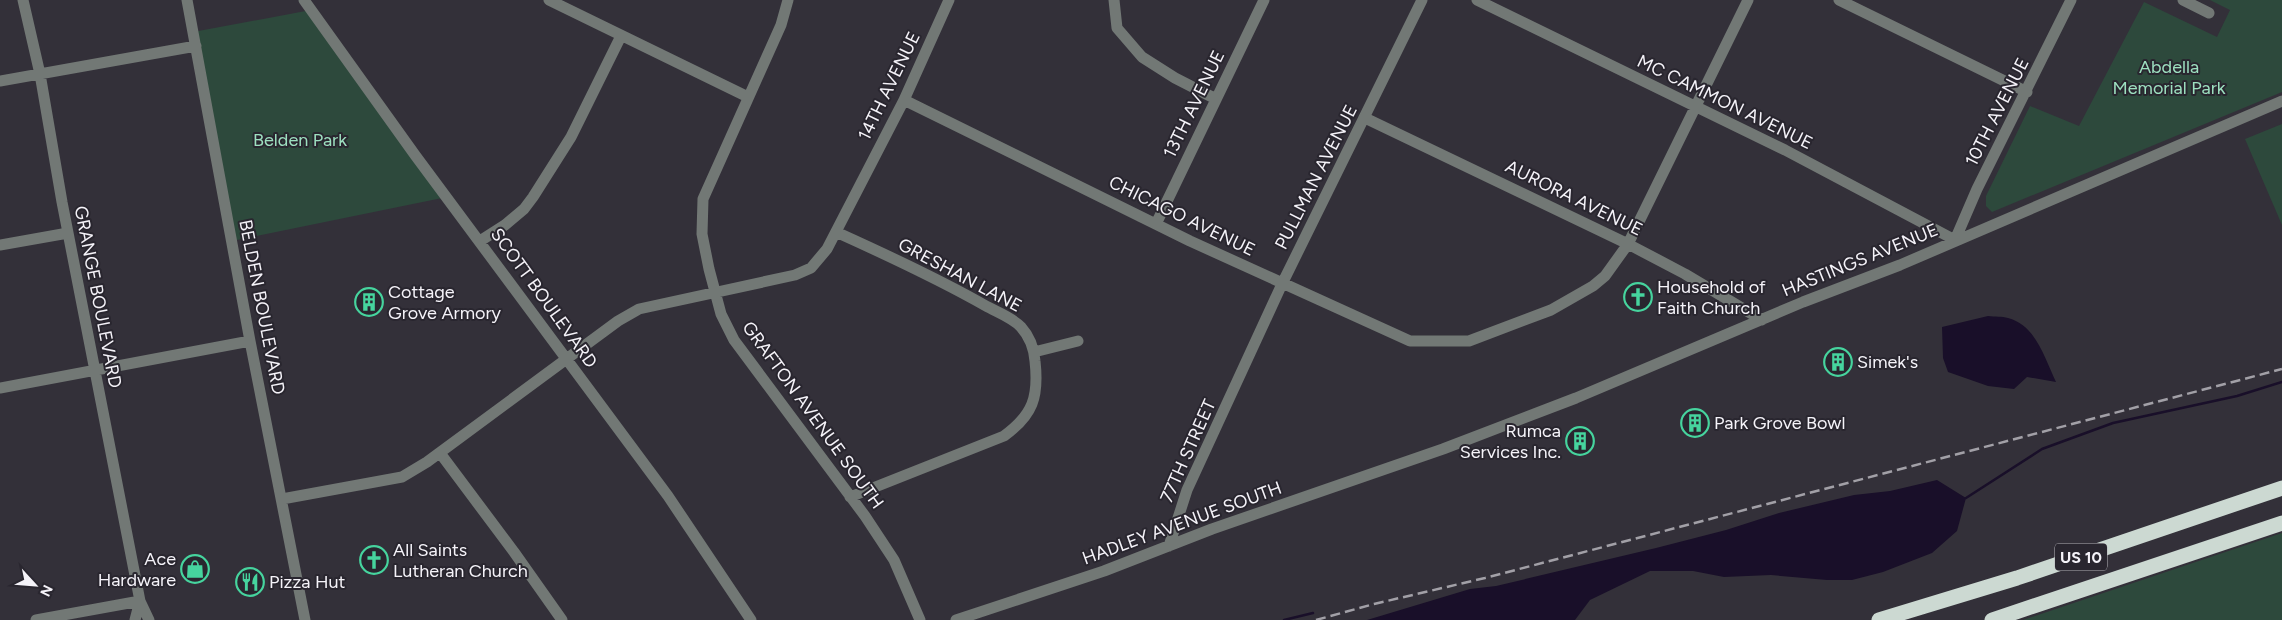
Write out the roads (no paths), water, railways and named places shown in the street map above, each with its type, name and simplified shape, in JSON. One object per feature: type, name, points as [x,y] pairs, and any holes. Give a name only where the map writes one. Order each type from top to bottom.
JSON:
[{"type":"highway","name":"US 10","points":[[1879,620],[2026,575],[2282,488]]},
{"type":"highway","name":"US 10","points":[[1992,620],[2282,523]]},
{"type":"street","name":"GRANGE BOULEVARD","points":[[23,0],[40,74],[68,233],[140,601],[150,620]]},
{"type":"street","name":"BELDEN BOULEVARD","points":[[187,0],[250,341],[305,620]]},
{"type":"street","name":"SCOTT BOULEVARD","points":[[304,0],[415,155],[668,496],[751,620]]},
{"type":"street","points":[[549,0],[748,97]]},
{"type":"street","name":"GRAFTON AVENUE SOUTH","points":[[788,0],[781,25],[703,199],[702,234],[721,314],[734,340],[894,560],[920,620]]},
{"type":"street","name":"14TH AVENUE","points":[[282,499],[402,477],[440,453],[618,321],[639,309],[795,276],[811,268],[827,249],[860,186],[904,100],[949,0]]},
{"type":"street","points":[[1114,0],[1117,28],[1142,58],[1216,99]]},
{"type":"street","name":"13TH AVENUE","points":[[1156,224],[1264,0]]},
{"type":"street","name":"PULLMAN AVENUE","points":[[1243,371],[1282,284],[1422,0]]},
{"type":"street","name":"MC CAMMON AVENUE","points":[[1477,0],[1785,150],[1955,240]]},
{"type":"street","name":"CHICAGO AVENUE","points":[[904,100],[1156,224],[1282,284],[1410,341],[1469,341],[1551,310],[1593,286],[1605,276],[1628,244],[1748,0]]},
{"type":"street","points":[[1839,0],[2027,92]]},
{"type":"street","name":"10TH AVENUE","points":[[1955,240],[1978,189],[2072,0]]},
{"type":"street","points":[[2182,0],[2209,13]]},
{"type":"street","points":[[480,241],[506,225],[524,209],[533,197],[570,137],[621,36]]},
{"type":"street","points":[[0,81],[196,46]]},
{"type":"street","name":"HASTINGS AVENUE","points":[[1420,457],[1576,398],[2282,101]]},
{"type":"street","name":"AURORA AVENUE","points":[[1365,118],[1628,244],[1685,274],[1762,320]]},
{"type":"street","name":"GRESHAN LANE","points":[[836,232],[949,284],[1020,325],[1029,336],[1034,352],[1038,381],[1036,394],[1021,424],[1004,436],[850,497]]},
{"type":"street","points":[[0,245],[68,233]]},
{"type":"street","points":[[0,388],[250,341]]},
{"type":"street","points":[[1034,352],[1078,341]]},
{"type":"street","name":"77TH STREET","points":[[1169,546],[1187,490],[1243,371]]},
{"type":"street","points":[[440,453],[562,620]]},
{"type":"street","name":"HADLEY AVENUE SOUTH","points":[[956,620],[1104,571],[1212,529],[1420,457]]},
{"type":"street","name":"GRANGE BOULEVARD","points":[[135,620],[140,601]]},
{"type":"street","points":[[36,620],[140,601]]},
{"type":"waterway","points":[[1966,498],[2042,449],[2113,423],[2237,396],[2282,382]]},
{"type":"waterway","points":[[1284,620],[1313,613]]},
{"type":"railway","points":[[1316,620],[1374,604],[1485,578],[2282,369]]},
{"type":"place","name":"Household of Faith Church","points":[[1638,297]]},
{"type":"place","name":"Cottage Grove Armory","points":[[369,302]]},
{"type":"place","name":"Simek's","points":[[1838,362]]},
{"type":"place","name":"Park Grove Bowl","points":[[1695,423]]},
{"type":"place","name":"Rumca Services Inc.","points":[[1580,441]]},
{"type":"place","name":"All Saints Lutheran Church","points":[[374,560]]},
{"type":"place","name":"Ace Hardware","points":[[195,569]]},
{"type":"place","name":"Pizza Hut","points":[[250,582]]},
{"type":"park label","name":"Abdella Memorial Park","points":[[2169,77]]},
{"type":"park label","name":"Belden Park","points":[[300,140]]}]
